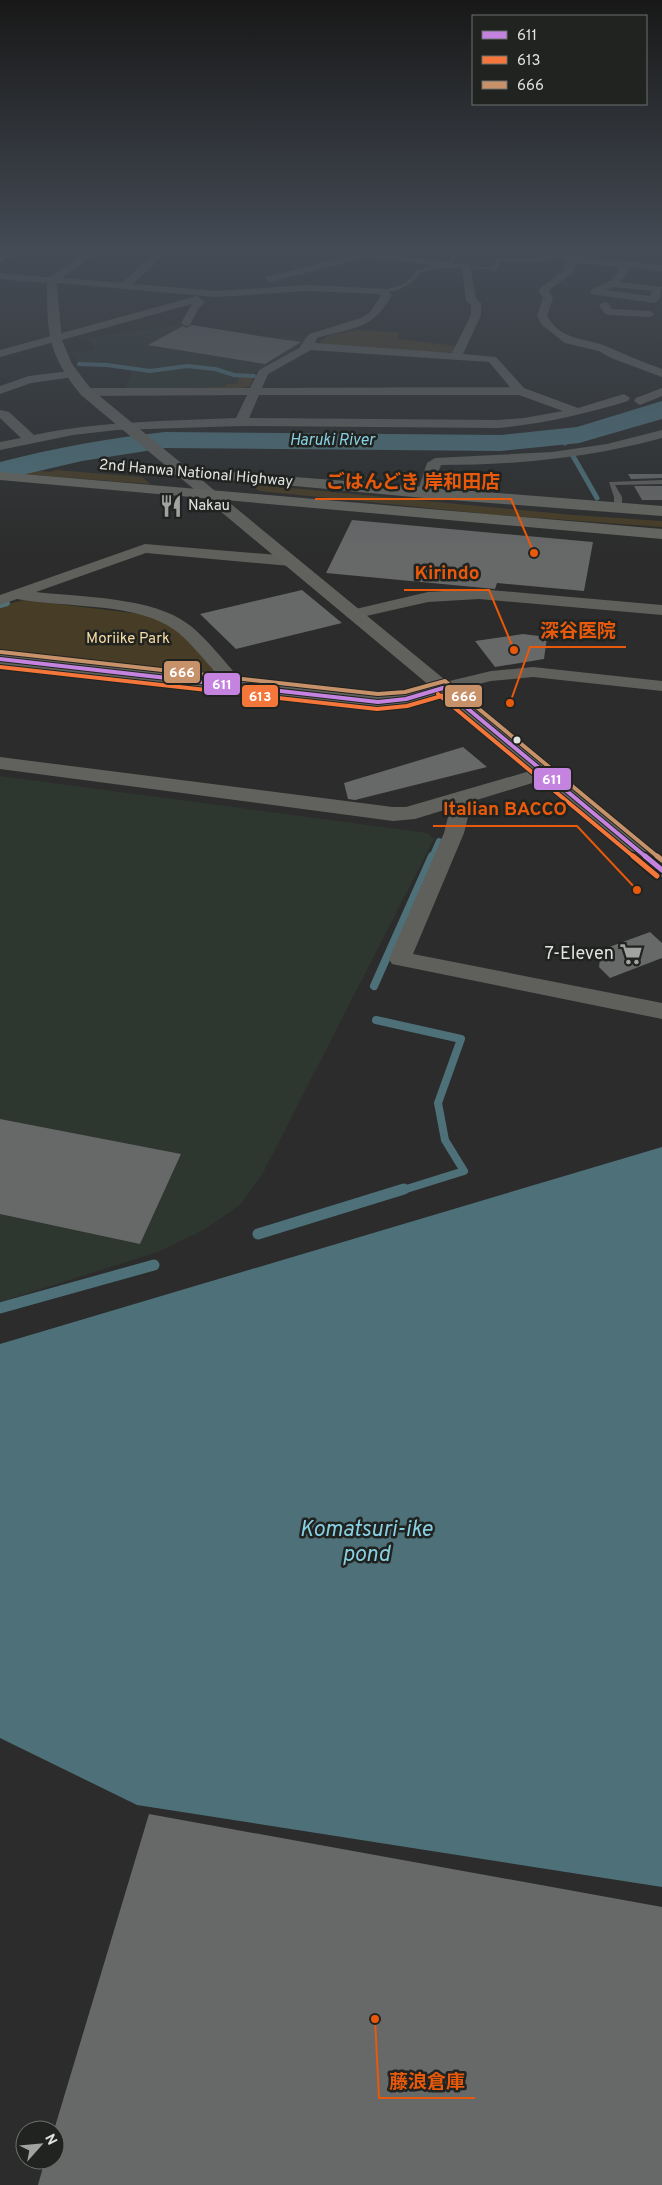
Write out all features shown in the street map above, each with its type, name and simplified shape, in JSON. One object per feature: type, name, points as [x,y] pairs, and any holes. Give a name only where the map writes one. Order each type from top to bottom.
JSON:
[{"type":"highway","name":"2nd Hanwa National Highway","points":[[157,470],[424,494],[662,511]]},
{"type":"highway","name":"2nd Hanwa National Highway","points":[[0,476],[662,534]]},
{"type":"street","points":[[57,351],[70,374],[86,392],[662,870]]},
{"type":"street","points":[[241,422],[263,372],[299,351]]},
{"type":"street","points":[[382,351],[492,359],[520,391]]},
{"type":"street","points":[[456,356],[458,351]]},
{"type":"street","points":[[607,351],[636,365],[662,373]]},
{"type":"street","points":[[0,390],[29,380],[70,374]]},
{"type":"street","points":[[86,392],[520,391],[578,412]]},
{"type":"street","points":[[640,401],[662,392]]},
{"type":"street","points":[[0,446],[73,431],[241,422],[498,424],[524,422],[578,412],[624,398]]},
{"type":"street","points":[[0,414],[5,415],[30,439]]},
{"type":"street","points":[[424,494],[434,463],[440,461],[476,462],[562,456],[628,444],[662,434]]},
{"type":"street","points":[[7,598],[145,548],[290,561]]},
{"type":"street","points":[[354,614],[428,597],[479,594],[662,610]]},
{"type":"street","points":[[7,598],[133,608],[162,615],[183,628],[236,686]]},
{"type":"street","points":[[0,659],[378,702],[406,699],[491,676],[533,672],[662,686]]},
{"type":"street","points":[[0,763],[393,814],[407,814],[544,773]]},
{"type":"street","points":[[464,797],[454,833],[400,960],[662,1011]]},
{"type":"lane","points":[[618,508],[618,497],[611,483],[662,482]]},
{"type":"shaded area","points":[[294,351],[256,371],[250,386],[243,388],[126,388],[133,368],[110,364],[79,364],[70,352]]},
{"type":"shaded area","points":[[0,776],[428,833],[434,839],[262,1175],[240,1205],[202,1231],[158,1252],[0,1302]]},
{"type":"green space","points":[[415,351],[455,351],[446,353]]},
{"type":"green space","points":[[239,376],[254,376],[250,386],[243,388],[163,388],[226,387],[227,384],[237,384]]},
{"type":"green space","points":[[34,470],[142,477],[150,484],[22,474]]},
{"type":"green space","points":[[250,484],[574,515],[662,521],[662,527],[498,515],[259,491]]},
{"type":"green space","name":"Moriike Park","points":[[24,600],[149,615],[177,628],[217,671],[215,675],[207,677],[0,652],[0,606]]},
{"type":"water","name":"Komatsuri-ike pond","points":[[662,1147],[662,1887],[137,1805],[0,1738],[0,1344]]},
{"type":"building","points":[[185,351],[286,351],[265,364]]},
{"type":"building","points":[[628,474],[662,474],[662,478],[631,479]]},
{"type":"building","points":[[634,486],[662,486],[662,500],[642,500]]},
{"type":"building","points":[[352,520],[593,542],[584,591],[497,583],[495,589],[326,573]]},
{"type":"building","points":[[302,590],[342,623],[236,649],[200,614]]},
{"type":"building","points":[[523,634],[547,637],[544,659],[495,667],[475,641]]},
{"type":"building","points":[[463,747],[487,767],[355,800],[348,799],[344,783]]},
{"type":"building","name":"7-Eleven","points":[[650,932],[662,943],[662,958],[610,978],[599,967],[601,950]]},
{"type":"building","points":[[0,1119],[181,1154],[140,1244],[0,1214]]},
{"type":"building","points":[[149,1814],[662,1907],[662,2185],[38,2185],[42,2170],[65,2170],[65,2120],[57,2120]]},
{"type":"waterway","points":[[79,364],[107,365],[150,371],[187,366],[215,369],[234,375],[254,376]]},
{"type":"waterway","name":"Haruki River","points":[[0,471],[82,452],[165,440],[501,443],[579,435],[646,416],[662,409]]},
{"type":"waterway","name":"Haruki River","points":[[561,436],[565,443]]},
{"type":"waterway","points":[[573,456],[597,498]]},
{"type":"waterway","points":[[0,605],[7,603]]},
{"type":"waterway","points":[[432,857],[439,841]]},
{"type":"waterway","points":[[374,986],[432,856]]},
{"type":"waterway","points":[[376,1020],[461,1039],[438,1103],[445,1140],[464,1171],[400,1191]]},
{"type":"waterway","points":[[258,1234],[404,1189]]},
{"type":"waterway","points":[[0,1308],[154,1265]]},
{"type":"transit line","name":"666","points":[[1,652],[378,694],[405,692],[445,681],[662,860]]},
{"type":"transit line","name":"611","points":[[0,659],[378,702],[406,699],[443,688]]},
{"type":"transit line","name":"613","points":[[0,667],[377,709],[407,706],[445,695]]},
{"type":"transit line","name":"611","points":[[443,688],[662,870]]},
{"type":"transit line","name":"613","points":[[438,694],[657,876]]},
{"type":"place","name":"Nakau","points":[[171,506]]},
{"type":"place","name":"ごはんどき 岸和田店","points":[[534,553]]},
{"type":"place","name":"Kirindo","points":[[514,650]]},
{"type":"place","name":"深谷医院","points":[[510,703]]},
{"type":"place","name":"Italian BACCO","points":[[637,890]]},
{"type":"place","name":"7-Eleven","points":[[631,954]]},
{"type":"place","name":"藤浪倉庫","points":[[375,2019]]}]
